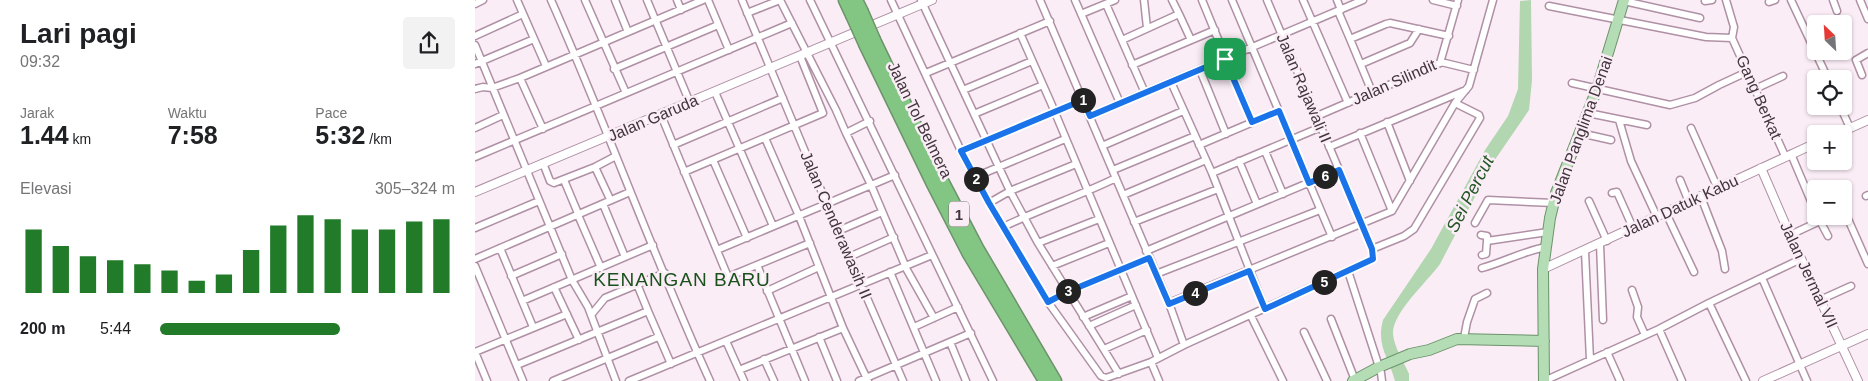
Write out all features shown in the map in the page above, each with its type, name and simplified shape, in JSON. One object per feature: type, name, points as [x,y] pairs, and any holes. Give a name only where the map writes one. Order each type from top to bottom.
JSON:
[{"type":"highway","name":"Jalan Tol Belmera","points":[[845,0],[856,9],[932,182],[969,254],[1045,381]]},
{"type":"highway","name":"Jalan Tol Belmera","points":[[870,43],[977,248],[1055,381]]},
{"type":"main road","name":"Jalan Panglima Denai","points":[[1544,381],[1543,269],[1545,247],[1554,203],[1559,184],[1597,89],[1624,1]]},
{"type":"main road","points":[[1355,380],[1383,372],[1411,357],[1464,338],[1544,341]]},
{"type":"street","points":[[475,4],[483,0]]},
{"type":"street","points":[[517,0],[546,66]]},
{"type":"street","points":[[551,0],[575,53],[630,192],[710,381]]},
{"type":"street","points":[[585,0],[626,94]]},
{"type":"street","points":[[615,0],[629,32]]},
{"type":"street","points":[[647,0],[690,102]]},
{"type":"street","points":[[677,0],[681,10]]},
{"type":"street","points":[[475,89],[483,87],[492,88],[520,78],[703,0]]},
{"type":"street","points":[[708,0],[729,50]]},
{"type":"street","name":"Jalan Cenderawasih II","points":[[742,0],[903,381]]},
{"type":"street","points":[[747,13],[780,0],[808,53],[871,185],[906,266],[934,318]]},
{"type":"street","points":[[810,0],[870,121],[931,255],[993,381]]},
{"type":"street","points":[[891,0],[961,151],[989,203],[1048,302],[1101,376],[1107,378],[1151,362],[1184,345],[1348,271],[1383,372]]},
{"type":"street","name":"Jalan Garuda","points":[[475,192],[771,69],[922,2],[932,0]]},
{"type":"street","points":[[1040,0],[1169,304],[1184,345]]},
{"type":"street","points":[[1075,0],[1120,104]]},
{"type":"street","points":[[1081,14],[1115,0]]},
{"type":"street","points":[[1144,0],[1147,28]]},
{"type":"street","points":[[1172,0],[1191,40]]},
{"type":"street","points":[[1202,0],[1252,122]]},
{"type":"street","points":[[1232,0],[1332,237]]},
{"type":"street","name":"Jalan Rajawali II","points":[[1267,0],[1372,249],[1373,259],[1348,271]]},
{"type":"street","points":[[1303,0],[1348,103]]},
{"type":"street","points":[[1337,0],[1350,39],[1372,92]]},
{"type":"street","points":[[1090,116],[1363,0]]},
{"type":"street","points":[[1433,0],[1457,3]]},
{"type":"street","points":[[1169,304],[1392,212],[1455,103],[1467,89],[1493,0]]},
{"type":"street","points":[[1549,6],[1618,18],[1706,37],[1732,38],[1734,27],[1727,0]]},
{"type":"street","points":[[1791,0],[1824,70]]},
{"type":"street","points":[[1833,0],[1837,11]]},
{"type":"street","points":[[1860,0],[1868,19]]},
{"type":"street","points":[[1624,1],[1700,18]]},
{"type":"street","points":[[922,2],[1023,218],[1119,374]]},
{"type":"street","name":"Jalan Silindit","points":[[1317,116],[1441,62],[1457,3]]},
{"type":"street","points":[[1106,4],[1145,93]]},
{"type":"street","points":[[475,36],[523,14]]},
{"type":"street","points":[[1122,40],[1179,14]]},
{"type":"street","points":[[926,73],[1050,21]]},
{"type":"street","points":[[475,157],[792,24]]},
{"type":"street","points":[[1350,39],[1386,24],[1449,36]]},
{"type":"street","points":[[614,69],[718,25]]},
{"type":"street","points":[[1361,64],[1410,43],[1419,29]]},
{"type":"street","points":[[1132,64],[1215,30]]},
{"type":"street","points":[[1020,33],[1158,358]]},
{"type":"street","name":"Gang Berkat","points":[[1732,38],[1807,194]]},
{"type":"street","points":[[478,62],[534,40]]},
{"type":"street","points":[[475,45],[478,62],[492,88],[528,170],[572,280],[591,315],[616,381]]},
{"type":"street","points":[[1862,75],[1856,60],[1859,56],[1868,52]]},
{"type":"street","points":[[684,172],[824,112],[800,56]]},
{"type":"street","points":[[963,90],[1032,61]]},
{"type":"street","points":[[1441,62],[1474,70]]},
{"type":"street","points":[[1200,70],[1226,134]]},
{"type":"street","points":[[1572,83],[1670,105],[1695,98],[1747,72]]},
{"type":"street","points":[[1755,89],[1783,76]]},
{"type":"street","points":[[520,78],[543,129]]},
{"type":"street","points":[[1171,82],[1212,173],[1265,309]]},
{"type":"street","points":[[974,114],[1043,85]]},
{"type":"street","points":[[1329,147],[1467,89]]},
{"type":"street","points":[[715,92],[773,226]]},
{"type":"street","points":[[673,145],[783,98]]},
{"type":"street","points":[[961,151],[1083,100]]},
{"type":"street","points":[[1372,249],[1404,236],[1414,229],[1480,118],[1479,115],[1455,103]]},
{"type":"street","points":[[1102,146],[1183,111]]},
{"type":"street","points":[[1199,145],[1279,111]]},
{"type":"street","points":[[1588,113],[1647,125]]},
{"type":"street","points":[[475,128],[503,115]]},
{"type":"street","points":[[661,115],[728,277],[810,243]]},
{"type":"street","points":[[1619,120],[1631,161],[1657,217]]},
{"type":"street","points":[[1852,127],[1868,120]]},
{"type":"street","points":[[846,133],[870,121]]},
{"type":"street","points":[[1387,122],[1410,181]]},
{"type":"street","points":[[1212,173],[1321,127]]},
{"type":"street","points":[[1691,128],[1718,190]]},
{"type":"street","points":[[1360,133],[1392,212]]},
{"type":"street","points":[[1580,133],[1611,140]]},
{"type":"street","points":[[1113,170],[1195,136]]},
{"type":"street","points":[[765,138],[799,216],[843,328],[867,379]]},
{"type":"street","points":[[975,177],[1065,139]]},
{"type":"street","name":"Jalan Datuk Kabu","points":[[1543,269],[1718,190],[1807,147]]},
{"type":"street","points":[[1265,151],[1283,194]]},
{"type":"street","points":[[543,163],[552,183],[595,167],[616,156]]},
{"type":"street","points":[[713,160],[747,238]]},
{"type":"street","points":[[1123,195],[1206,160]]},
{"type":"street","points":[[1239,161],[1257,204]]},
{"type":"street","points":[[989,203],[1010,191],[1076,164]]},
{"type":"street","points":[[595,167],[609,197]]},
{"type":"street","name":"Jalan Jermal VII","points":[[1761,168],[1858,381]]},
{"type":"street","points":[[1146,251],[1339,170]]},
{"type":"street","points":[[717,250],[895,175]]},
{"type":"street","points":[[1003,227],[1088,192],[1116,178]]},
{"type":"street","points":[[564,180],[601,268]]},
{"type":"street","points":[[1680,180],[1689,202]]},
{"type":"street","points":[[1134,222],[1218,189]]},
{"type":"street","points":[[475,259],[630,192]]},
{"type":"street","points":[[1612,193],[1617,192],[1633,228]]},
{"type":"street","points":[[1701,197],[1722,251],[1725,269]]},
{"type":"street","points":[[1475,223],[1488,200],[1554,203]]},
{"type":"street","points":[[475,228],[539,201]]},
{"type":"street","points":[[1589,201],[1604,242],[1603,320]]},
{"type":"street","points":[[603,204],[625,257]]},
{"type":"street","points":[[1156,274],[1320,210]]},
{"type":"street","points":[[838,231],[882,212]]},
{"type":"street","points":[[1666,213],[1693,272]]},
{"type":"street","points":[[1038,243],[1099,219]]},
{"type":"street","points":[[1790,235],[1807,224]]},
{"type":"street","name":"Gang Berkat","points":[[1822,225],[1828,236]]},
{"type":"street","points":[[1851,225],[1868,264]]},
{"type":"street","points":[[1487,241],[1548,232]]},
{"type":"street","points":[[1481,235],[1487,236],[1486,254],[1482,255]]},
{"type":"street","points":[[849,257],[894,238]]},
{"type":"street","points":[[1052,266],[1109,242]]},
{"type":"street","points":[[522,301],[653,245]]},
{"type":"street","points":[[1482,268],[1545,247]]},
{"type":"street","points":[[500,248],[533,327]]},
{"type":"street","points":[[1585,250],[1590,360]]},
{"type":"street","points":[[511,276],[562,254]]},
{"type":"street","points":[[629,381],[931,255]]},
{"type":"street","points":[[1048,302],[1067,292],[1149,258]]},
{"type":"street","points":[[1544,381],[1659,329],[1801,259]]},
{"type":"street","points":[[757,265],[790,349],[805,381]]},
{"type":"street","points":[[475,266],[523,381]]},
{"type":"street","points":[[767,291],[819,267]]},
{"type":"street","points":[[890,272],[936,381]]},
{"type":"street","points":[[591,315],[605,298],[665,273]]},
{"type":"street","points":[[1762,278],[1807,381]]},
{"type":"street","points":[[637,284],[671,364]]},
{"type":"street","points":[[1820,300],[1851,286]]},
{"type":"street","points":[[555,287],[579,340]]},
{"type":"street","points":[[1632,290],[1638,305],[1637,317],[1645,335]]},
{"type":"street","points":[[1464,338],[1475,299],[1487,293]]},
{"type":"street","points":[[1083,317],[1132,296]]},
{"type":"street","points":[[1709,303],[1746,381]]},
{"type":"street","points":[[1089,326],[1136,305]]},
{"type":"street","points":[[914,327],[958,307]]},
{"type":"street","points":[[517,365],[648,311]]},
{"type":"street","points":[[487,381],[475,352],[567,314]]},
{"type":"street","points":[[1251,316],[1283,381]]},
{"type":"street","points":[[1331,319],[1355,380]]},
{"type":"street","points":[[739,370],[843,328]]},
{"type":"street","points":[[1659,329],[1682,381]]},
{"type":"street","points":[[1103,349],[1147,330]]},
{"type":"street","points":[[1304,332],[1327,381]]},
{"type":"street","points":[[859,381],[971,333]]},
{"type":"street","points":[[1763,381],[1868,334]]},
{"type":"street","points":[[553,381],[658,337]]},
{"type":"street","points":[[819,337],[837,381]]},
{"type":"street","points":[[726,341],[744,381]]},
{"type":"street","points":[[950,342],[966,381]]},
{"type":"street","points":[[1607,352],[1620,381]]},
{"type":"street","points":[[764,359],[774,381]]},
{"type":"street","points":[[1151,362],[1159,381]]},
{"type":"water","name":"Sei Percut","points":[[1531,0],[1532,80],[1529,110],[1492,164],[1440,264],[1411,298],[1398,317],[1393,334],[1397,349],[1409,374],[1409,381],[1395,381],[1382,345],[1381,329],[1383,320],[1431,249],[1485,150],[1508,116],[1518,89],[1520,1]]},
{"type":"district","name":"KENANGAN BARU","points":[[682,279]]},
{"type":"route","points":[[1225,59],[1252,122],[1279,111],[1309,183],[1339,170],[1372,249],[1373,259],[1265,309],[1249,271],[1169,304],[1149,258],[1067,292],[1048,302],[989,203],[961,151],[1083,100],[1090,116],[1225,59]]}]
